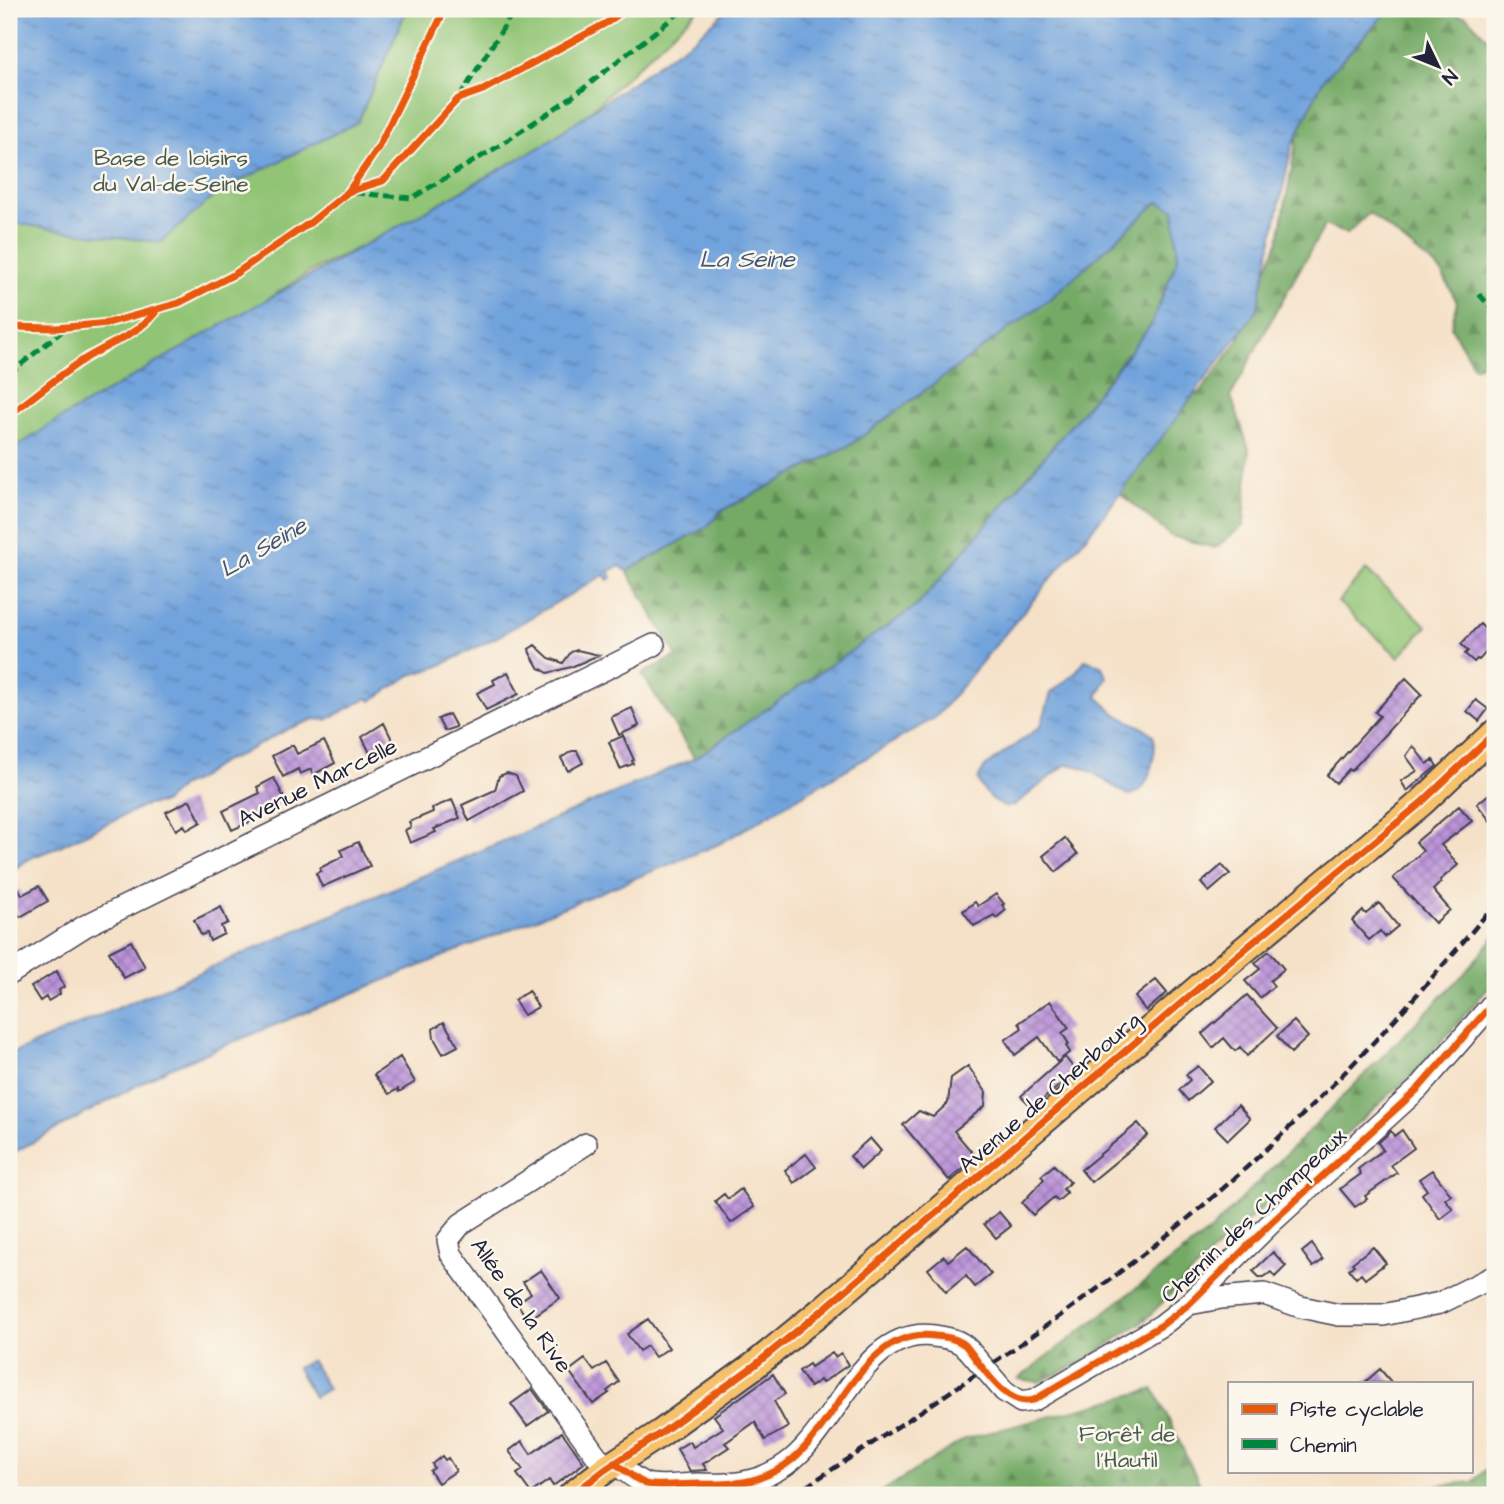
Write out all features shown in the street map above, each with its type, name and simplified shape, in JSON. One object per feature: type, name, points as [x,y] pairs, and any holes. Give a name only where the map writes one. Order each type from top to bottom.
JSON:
[{"type":"main road","name":"Avenue de Cherbourg","points":[[572,1495],[755,1365],[816,1316],[1221,969],[1421,803],[1495,733]]},
{"type":"street","name":"Avenue Marcelle","points":[[9,974],[85,926],[654,645]]},
{"type":"street","name":"Chemin des Champeaux","points":[[610,1466],[646,1484],[735,1485],[775,1472],[804,1449],[871,1360],[891,1343],[911,1335],[957,1340],[1004,1391],[1021,1402],[1034,1400],[1162,1325],[1189,1304],[1272,1222],[1418,1090],[1495,1000]]},
{"type":"street","name":"Allée de la Rive","points":[[586,1144],[461,1224],[448,1240],[451,1254],[610,1466]]},
{"type":"street","points":[[1189,1304],[1221,1297],[1264,1294],[1301,1307],[1339,1315],[1383,1315],[1440,1303],[1495,1276]]},
{"type":"green space","name":"Base de loisirs du Val-de-Seine","points":[[9,9],[698,9],[541,158],[311,271],[88,416],[9,462]]},
{"type":"green space","points":[[1377,9],[1412,9],[1466,16],[1495,46],[1495,358],[1474,367],[1451,327],[1457,302],[1441,271],[1369,213],[1347,234],[1325,225],[1231,396],[1249,449],[1244,525],[1215,548],[1171,536],[1109,484],[1181,400],[1201,392],[1238,341],[1279,239],[1303,105]]},
{"type":"green space","points":[[1157,202],[1174,208],[1178,258],[1151,325],[1073,423],[918,605],[695,759],[642,674],[677,656],[627,571],[708,526],[721,511],[850,445],[1051,298]]},
{"type":"green space","points":[[1366,570],[1427,626],[1399,657],[1338,602]]},
{"type":"green space","points":[[1495,936],[1495,980],[1414,1073],[1215,1250],[1145,1320],[1081,1363],[1039,1382],[1018,1379],[1209,1232],[1464,974]]},
{"type":"green space","name":"Forêt de l'Hautil","points":[[1154,1389],[1205,1495],[876,1495],[965,1439]]},
{"type":"green space","points":[[1495,1460],[1495,1495],[1345,1495],[1473,1482]]},
{"type":"water","points":[[9,9],[407,9],[358,122],[220,191],[161,242],[9,222]]},
{"type":"water","name":"La Seine","points":[[728,9],[1390,9],[1323,80],[1292,146],[1257,310],[1104,515],[936,717],[719,844],[167,1069],[9,1155],[9,1055],[695,758],[918,605],[1073,423],[1151,325],[1178,258],[1174,209],[1158,202],[1051,298],[850,445],[721,511],[708,526],[627,571],[620,566],[609,571],[612,577],[608,580],[604,575],[495,638],[437,667],[411,675],[371,701],[368,698],[326,720],[315,719],[288,729],[234,758],[225,760],[196,780],[182,786],[163,803],[146,805],[32,858],[9,874],[9,452],[53,423],[223,324],[540,147],[695,38]]},
{"type":"water","points":[[1085,660],[1101,665],[1107,677],[1097,697],[1118,715],[1146,729],[1154,738],[1154,757],[1145,784],[1141,790],[1130,795],[1083,768],[1065,765],[1015,805],[1005,807],[985,792],[978,779],[985,767],[1041,726],[1051,693],[1074,674]]},
{"type":"water","points":[[311,1360],[328,1389],[314,1397],[297,1368]]},
{"type":"building","points":[[1495,622],[1495,642],[1474,662],[1465,654],[1468,651],[1461,644],[1480,624],[1487,631]]},
{"type":"building","points":[[535,645],[549,658],[563,663],[571,652],[577,650],[599,655],[548,673],[538,667],[530,653],[529,649]]},
{"type":"building","points":[[508,672],[519,694],[486,710],[477,693],[495,684],[493,680]]},
{"type":"building","points":[[1406,678],[1422,694],[1351,771],[1349,769],[1336,783],[1327,775],[1380,716],[1375,712]]},
{"type":"building","points":[[1476,700],[1488,709],[1479,721],[1467,711]]},
{"type":"building","points":[[632,708],[639,726],[619,735],[611,717]]},
{"type":"building","points":[[449,714],[456,727],[444,731],[438,719]]},
{"type":"building","points":[[384,723],[395,746],[371,755],[362,737]]},
{"type":"building","points":[[623,736],[634,760],[633,764],[620,769],[609,742]]},
{"type":"building","points":[[324,741],[335,763],[313,775],[311,769],[300,774],[298,769],[283,777],[272,756],[293,745],[297,754]]},
{"type":"building","points":[[1413,746],[1427,764],[1433,760],[1437,766],[1407,791],[1401,781],[1417,771],[1406,756]]},
{"type":"building","points":[[577,751],[583,763],[568,771],[561,758]]},
{"type":"building","points":[[507,773],[516,776],[523,791],[469,821],[462,805],[495,790],[499,776]]},
{"type":"building","points":[[274,778],[285,800],[232,830],[223,811],[260,793],[257,787]]},
{"type":"building","points":[[1495,789],[1495,827],[1477,804]]},
{"type":"building","points":[[190,800],[201,822],[187,830],[184,825],[176,830],[166,812]]},
{"type":"building","points":[[452,800],[460,818],[410,843],[405,830],[411,827],[409,822]]},
{"type":"building","points":[[1459,806],[1472,821],[1441,845],[1458,865],[1440,880],[1433,890],[1450,910],[1435,923],[1393,878],[1423,851],[1416,842]]},
{"type":"building","points":[[1065,838],[1078,854],[1056,872],[1043,856]]},
{"type":"building","points":[[358,842],[370,866],[322,887],[316,873],[321,871],[320,868],[344,856],[341,850]]},
{"type":"building","points":[[1222,865],[1230,874],[1209,892],[1201,883]]},
{"type":"building","points":[[39,886],[48,901],[20,917],[9,895],[19,889],[22,895]]},
{"type":"building","points":[[996,894],[1006,910],[996,918],[994,915],[974,926],[963,911],[975,902],[978,906]]},
{"type":"building","points":[[1379,903],[1398,926],[1385,937],[1380,931],[1369,940],[1352,921],[1363,911],[1366,914]]},
{"type":"building","points":[[221,907],[228,923],[221,926],[224,934],[210,941],[207,933],[201,935],[194,920]]},
{"type":"building","points":[[131,941],[145,967],[124,978],[109,952]]},
{"type":"building","points":[[1269,951],[1284,969],[1270,981],[1274,986],[1260,998],[1245,981],[1260,969],[1255,963]]},
{"type":"building","points":[[57,971],[64,987],[59,990],[60,994],[48,1001],[46,997],[40,1001],[31,987]]},
{"type":"building","points":[[1156,980],[1167,993],[1146,1011],[1135,997]]},
{"type":"building","points":[[529,991],[538,1007],[524,1015],[514,1000]]},
{"type":"building","points":[[1247,995],[1277,1028],[1247,1056],[1240,1047],[1235,1051],[1224,1038],[1213,1048],[1202,1034]]},
{"type":"building","points":[[1050,1001],[1069,1028],[1062,1033],[1069,1044],[1066,1046],[1070,1052],[1057,1062],[1039,1037],[1015,1055],[1005,1040],[1022,1028],[1019,1023]]},
{"type":"building","points":[[1294,1021],[1308,1037],[1291,1053],[1277,1036]]},
{"type":"building","points":[[444,1022],[458,1046],[443,1054],[434,1038],[433,1029]]},
{"type":"building","points":[[400,1057],[415,1082],[399,1092],[398,1089],[389,1094],[374,1075]]},
{"type":"building","points":[[1065,1057],[1076,1071],[1033,1108],[1021,1096]]},
{"type":"building","points":[[968,1066],[986,1092],[985,1106],[954,1131],[976,1157],[949,1180],[903,1125],[919,1111],[933,1117],[948,1103],[951,1078]]},
{"type":"building","points":[[1198,1066],[1211,1081],[1188,1101],[1179,1090],[1190,1080],[1186,1075]]},
{"type":"building","points":[[1238,1105],[1250,1119],[1228,1140],[1215,1127]]},
{"type":"building","points":[[1138,1123],[1148,1135],[1091,1182],[1081,1170]]},
{"type":"building","points":[[1402,1130],[1414,1148],[1391,1165],[1397,1173],[1365,1196],[1367,1199],[1355,1207],[1340,1189],[1361,1174],[1358,1169],[1383,1150],[1378,1143],[1391,1131],[1394,1136]]},
{"type":"building","points":[[870,1138],[881,1151],[861,1169],[850,1156]]},
{"type":"building","points":[[806,1154],[816,1167],[794,1183],[785,1170]]},
{"type":"building","points":[[1054,1165],[1070,1182],[1063,1189],[1067,1193],[1058,1201],[1054,1197],[1033,1215],[1022,1203],[1044,1179],[1041,1176]]},
{"type":"building","points":[[1432,1170],[1451,1195],[1445,1199],[1453,1209],[1440,1219],[1422,1194],[1427,1190],[1419,1179]]},
{"type":"building","points":[[741,1189],[754,1207],[731,1223],[715,1201],[724,1194],[728,1199]]},
{"type":"building","points":[[999,1212],[1011,1226],[996,1238],[984,1224]]},
{"type":"building","points":[[1312,1244],[1323,1260],[1313,1267],[1302,1252]]},
{"type":"building","points":[[967,1246],[991,1274],[975,1287],[966,1276],[946,1292],[928,1269],[944,1256],[948,1261]]},
{"type":"building","points":[[1373,1247],[1386,1263],[1365,1279],[1361,1274],[1356,1278],[1349,1269],[1354,1265],[1352,1263]]},
{"type":"building","points":[[1273,1252],[1286,1266],[1275,1277],[1271,1272],[1259,1277],[1253,1271]]},
{"type":"building","points":[[541,1270],[560,1298],[528,1320],[517,1303],[531,1293],[523,1282]]},
{"type":"building","points":[[648,1319],[669,1348],[655,1357],[647,1346],[639,1351],[627,1334]]},
{"type":"building","points":[[832,1353],[835,1357],[841,1353],[848,1365],[822,1383],[820,1380],[810,1387],[799,1371],[809,1364],[811,1367]]},
{"type":"building","points":[[585,1359],[594,1371],[606,1363],[619,1382],[593,1404],[569,1371]]},
{"type":"building","points":[[1380,1369],[1391,1382],[1365,1382]]},
{"type":"building","points":[[773,1374],[785,1394],[774,1401],[788,1427],[765,1440],[755,1422],[725,1443],[729,1447],[703,1464],[707,1470],[690,1471],[677,1449],[690,1441],[693,1447],[723,1428],[714,1416]]},
{"type":"building","points":[[532,1389],[548,1411],[527,1426],[511,1404]]},
{"type":"building","points":[[562,1432],[584,1463],[553,1486],[549,1480],[531,1493],[517,1474],[523,1470],[509,1451],[522,1441],[531,1454]]},
{"type":"building","points":[[442,1456],[445,1460],[448,1458],[456,1471],[438,1483],[430,1471],[434,1468],[432,1464]]},
{"type":"railway","points":[[793,1495],[1019,1345],[1108,1281],[1198,1210],[1289,1128],[1375,1041],[1495,904]]},
{"type":"marked path","points":[[459,98],[515,9]]},
{"type":"marked path","points":[[355,193],[412,198],[499,146],[579,92],[684,9]]},
{"type":"marked path","points":[[1479,294],[1495,312]]},
{"type":"marked path","points":[[9,374],[66,328]]},
{"type":"marked path","points":[[1079,1495],[1087,1490]]},
{"type":"cycle path","points":[[9,327],[57,328],[108,323],[179,303],[235,274],[311,222],[348,192],[378,148],[445,9]]},
{"type":"cycle path","points":[[348,192],[383,181],[458,99],[483,90],[608,22],[626,9]]},
{"type":"cycle path","points":[[9,415],[83,360],[139,328],[155,313]]},
{"type":"cycle path","points":[[572,1495],[755,1365],[825,1308],[1221,969],[1421,803],[1495,733]]},
{"type":"cycle path","points":[[614,1463],[638,1480],[651,1485],[733,1483],[765,1476],[785,1465],[803,1449],[869,1363],[888,1347],[910,1337],[935,1336],[958,1341],[965,1345],[995,1383],[1013,1398],[1034,1400],[1162,1325],[1189,1304],[1272,1222],[1418,1089],[1495,1001]]}]
